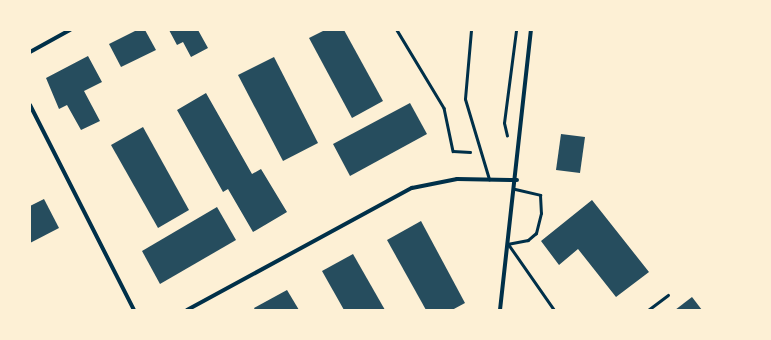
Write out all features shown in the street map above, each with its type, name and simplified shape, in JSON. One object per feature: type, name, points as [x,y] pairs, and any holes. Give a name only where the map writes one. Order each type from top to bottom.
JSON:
[{"type":"street","points":[[30,52],[70,30]]},
{"type":"street","points":[[500,310],[517,180],[531,30]]},
{"type":"street","points":[[30,105],[134,310]]},
{"type":"street","points":[[187,310],[412,188],[433,182],[489,178],[517,180]]},
{"type":"lane","points":[[471,30],[465,99],[479,152],[489,178]]},
{"type":"lane","points":[[515,189],[540,195],[541,213],[536,233],[528,240],[508,244],[554,310]]},
{"type":"lane","points":[[648,310],[668,295]]},
{"type":"path","points":[[397,30],[444,108],[453,151],[479,152]]},
{"type":"building","points":[[137,30],[145,30],[156,50],[121,67],[109,44]]},
{"type":"building","points":[[169,30],[198,30],[208,48],[191,57],[183,42],[177,45]]},
{"type":"building","points":[[325,30],[344,30],[383,101],[352,118],[309,38]]},
{"type":"building","points":[[88,56],[102,82],[84,91],[100,121],[81,130],[67,105],[59,109],[46,78]]},
{"type":"building","points":[[274,57],[318,143],[283,161],[238,75]]},
{"type":"building","points":[[206,93],[252,174],[261,169],[287,212],[253,232],[228,189],[223,192],[177,110]]},
{"type":"building","points":[[410,103],[427,134],[350,176],[333,144]]},
{"type":"building","points":[[143,127],[189,210],[158,228],[111,145]]},
{"type":"building","points":[[561,134],[585,137],[580,173],[556,170]]},
{"type":"building","points":[[44,199],[59,228],[30,243],[30,206]]},
{"type":"building","points":[[592,200],[649,272],[616,297],[578,249],[559,265],[541,241]]},
{"type":"building","points":[[217,207],[236,240],[160,284],[142,251]]},
{"type":"building","points":[[421,221],[465,303],[452,310],[426,310],[387,240]]},
{"type":"building","points":[[353,254],[385,310],[344,310],[322,271]]},
{"type":"building","points":[[287,290],[299,310],[255,310],[254,308]]},
{"type":"building","points":[[692,297],[702,310],[675,310]]}]
